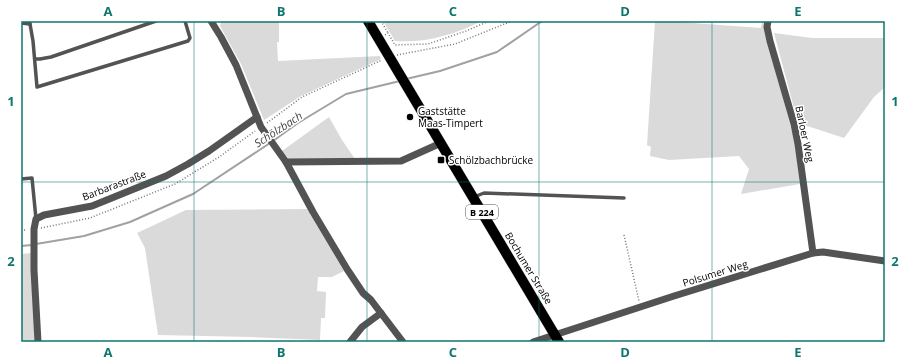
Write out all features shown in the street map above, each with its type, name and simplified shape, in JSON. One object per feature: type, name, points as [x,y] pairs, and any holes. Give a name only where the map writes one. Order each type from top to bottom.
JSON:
[{"type":"main road","name":"Bochumer Straße","points":[[368,21],[389,60],[409,90],[557,338]]},
{"type":"street","points":[[211,21],[236,65],[257,117],[264,130],[286,162],[313,212],[347,269],[363,293],[371,300],[403,342]]},
{"type":"street","name":"Barloer Weg","points":[[768,21],[767,27],[770,41],[794,124],[798,144],[813,253]]},
{"type":"street","name":"Barbarastraße","points":[[36,218],[44,215],[92,206],[166,176],[209,151],[257,117]]},
{"type":"street","points":[[286,162],[401,161],[440,143]]},
{"type":"street","points":[[36,218],[34,229],[34,257],[38,342]]},
{"type":"street","name":"Polsumer Weg","points":[[557,338],[640,307],[813,253],[823,252],[885,261]]},
{"type":"street","points":[[350,342],[362,327],[381,313]]},
{"type":"street","points":[[533,342],[557,338]]},
{"type":"lane","points":[[34,59],[51,57],[156,21]]},
{"type":"lane","points":[[21,23],[30,22],[37,88],[188,41],[190,38],[185,21]]},
{"type":"lane","points":[[21,179],[32,178],[36,218]]},
{"type":"lane","points":[[473,198],[484,193],[624,198]]},
{"type":"path","points":[[381,21],[395,44],[428,44],[466,31],[489,21]]},
{"type":"path","points":[[264,130],[302,97],[389,60],[455,44],[512,21]]},
{"type":"path","points":[[379,40],[388,33]]},
{"type":"path","points":[[624,235],[640,307]]},
{"type":"shaded area","points":[[279,21],[279,42],[277,42],[278,61],[380,56],[381,59],[301,96],[264,120],[241,64],[220,26],[221,22]]},
{"type":"shaded area","points":[[383,21],[482,21],[440,37],[418,41],[395,41]]},
{"type":"shaded area","points":[[655,21],[761,28],[762,21],[765,21],[767,41],[795,142],[800,184],[741,194],[749,169],[739,156],[669,160],[650,156],[651,147],[647,145]]},
{"type":"shaded area","points":[[774,33],[812,38],[885,38],[885,87],[874,97],[844,138],[798,123]]},
{"type":"shaded area","points":[[329,117],[355,159],[289,159],[282,151]]},
{"type":"shaded area","points":[[307,209],[344,271],[332,277],[318,277],[317,291],[326,292],[325,318],[321,318],[320,340],[158,335],[145,248],[137,233],[186,210]]},
{"type":"shaded area","points":[[31,253],[35,342],[21,342],[21,254]]},
{"type":"waterway","name":"Schölzbach","points":[[406,79],[440,71],[497,52],[542,21]]},
{"type":"waterway","name":"Schölzbach","points":[[273,141],[298,123],[346,94],[400,81]]},
{"type":"waterway","name":"Schölzbach","points":[[36,244],[84,236],[130,222],[193,194],[270,143]]},
{"type":"waterway","name":"Schölzbach","points":[[21,246],[32,245]]},
{"type":"place","name":"Gaststätte Maas-Timpert","points":[[410,117]]},
{"type":"place","name":"Schölzbachbrücke","points":[[441,160]]}]
